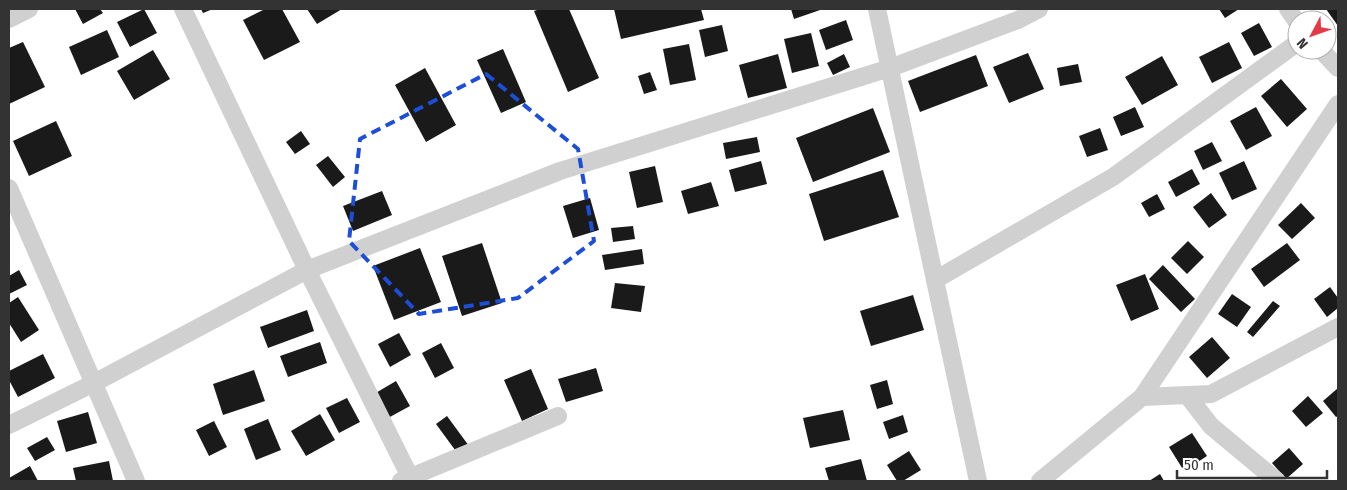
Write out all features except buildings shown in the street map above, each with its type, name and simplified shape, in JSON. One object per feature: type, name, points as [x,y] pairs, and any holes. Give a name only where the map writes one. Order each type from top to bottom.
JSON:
[{"type":"street","points":[[9,19],[29,9]]},
{"type":"street","points":[[183,9],[408,480],[558,416]]},
{"type":"street","points":[[877,9],[978,481]]},
{"type":"street","points":[[9,425],[94,383],[307,270],[560,172],[890,68],[1018,20],[1039,9]]},
{"type":"street","points":[[935,280],[1113,177],[1287,50]]},
{"type":"street","points":[[1040,481],[1142,397],[1338,104]]},
{"type":"street","points":[[9,188],[136,481]]},
{"type":"street","points":[[1142,397],[1211,394],[1338,327]]},
{"type":"street","points":[[1187,395],[1211,426],[1276,481]]},
{"type":"highlighted area","points":[[486,74],[578,149],[594,241],[518,298],[419,314],[349,241],[360,139]]}]
